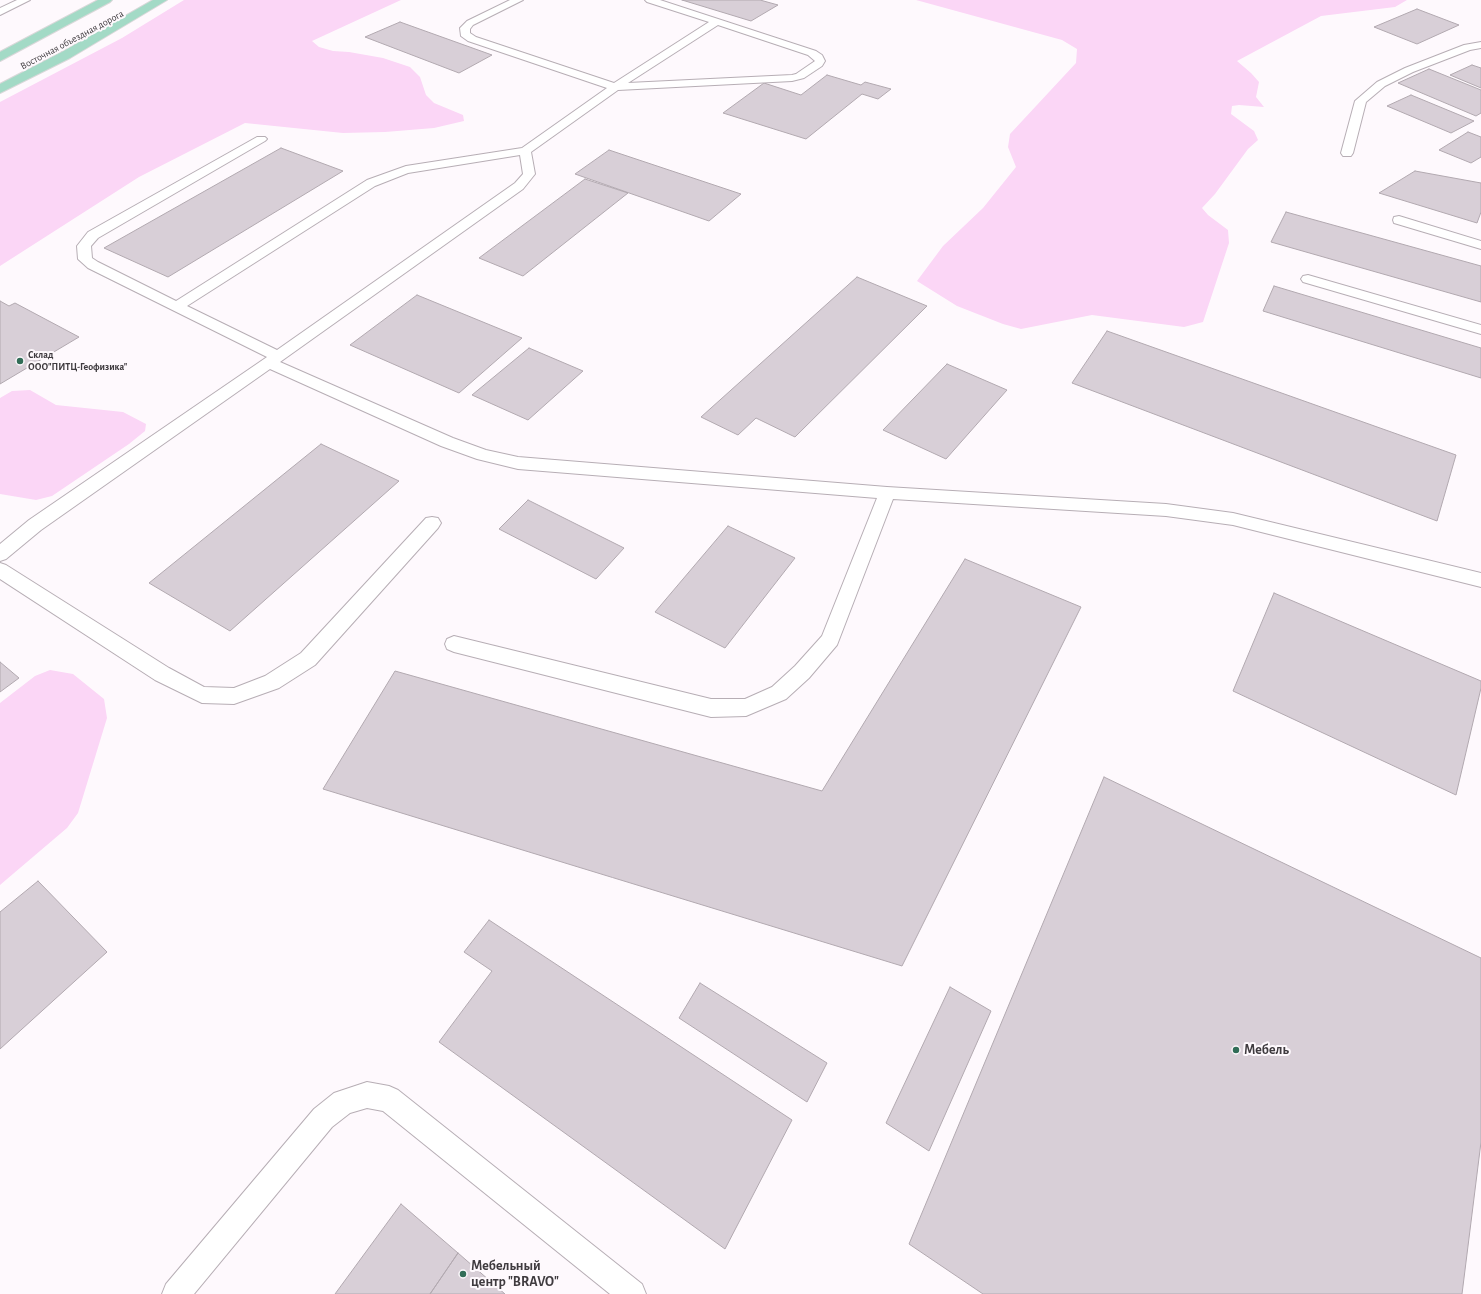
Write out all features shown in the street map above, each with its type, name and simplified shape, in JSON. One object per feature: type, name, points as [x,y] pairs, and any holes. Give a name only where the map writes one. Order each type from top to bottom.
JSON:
[{"type":"main road","name":"Восточная объездная дорога","points":[[0,57],[106,0]]},
{"type":"main road","name":"Восточная объездная дорога","points":[[0,81],[116,17],[143,0]]},
{"type":"main road","points":[[0,81],[109,32],[161,0]]},
{"type":"lane","points":[[0,12],[25,0]]},
{"type":"lane","points":[[518,0],[470,22],[465,28],[465,34],[472,39],[615,87],[792,78],[800,76],[820,61],[818,57],[812,53],[650,0]]},
{"type":"lane","points":[[176,307],[371,183],[406,170],[525,151],[615,87],[718,21]]},
{"type":"lane","points":[[1346,153],[1361,101],[1381,84],[1409,70],[1468,47],[1481,45]]},
{"type":"lane","points":[[261,139],[94,235],[84,246],[85,258],[93,265],[176,307],[273,360],[447,442],[483,455],[518,463],[887,493],[1166,510],[1233,519],[1481,580]]},
{"type":"lane","points":[[0,554],[35,525],[273,360],[519,186],[529,174],[525,151]]},
{"type":"lane","points":[[1399,220],[1481,245]]},
{"type":"lane","points":[[1308,279],[1481,330]]},
{"type":"lane","points":[[454,644],[711,708],[746,707],[778,693],[802,672],[830,640],[887,493]]},
{"type":"lane","points":[[0,570],[162,674],[202,694],[234,696],[272,682],[308,659],[432,523]]},
{"type":"lane","points":[[176,1294],[323,1118],[343,1102],[367,1095],[389,1099],[632,1294]]},
{"type":"shaded area","points":[[184,0],[401,0],[312,41],[319,47],[333,51],[349,52],[383,58],[410,67],[420,77],[426,95],[434,103],[463,115],[464,121],[434,128],[385,132],[343,133],[245,123],[139,177],[0,266],[0,102],[122,38]]},
{"type":"shaded area","points":[[916,0],[1407,0],[1395,7],[1321,16],[1237,61],[1259,82],[1256,97],[1264,107],[1239,105],[1232,106],[1231,114],[1254,131],[1258,140],[1248,149],[1215,194],[1202,208],[1208,215],[1228,230],[1229,243],[1203,322],[1184,327],[1092,315],[1021,329],[1003,324],[957,306],[917,281],[943,246],[983,208],[1016,167],[1008,147],[1010,134],[1076,63],[1077,49],[1062,40]]},
{"type":"shaded area","points":[[30,390],[56,405],[123,412],[146,424],[145,431],[129,444],[52,496],[36,500],[0,494],[0,398],[12,391]]},
{"type":"shaded area","points":[[50,670],[73,674],[104,699],[107,718],[78,813],[67,828],[0,885],[0,703],[35,676]]},
{"type":"building","points":[[682,0],[760,0],[778,5],[751,21]]},
{"type":"building","points":[[1417,9],[1459,25],[1417,44],[1374,27]]},
{"type":"building","points":[[400,22],[492,55],[459,73],[365,37]]},
{"type":"building","points":[[1472,65],[1481,68],[1481,88],[1450,75]]},
{"type":"building","points":[[1429,69],[1481,90],[1481,113],[1476,116],[1398,83]]},
{"type":"building","points":[[827,75],[861,85],[865,82],[891,89],[878,99],[862,94],[806,139],[723,113],[764,83],[801,95]]},
{"type":"building","points":[[1411,95],[1474,121],[1451,133],[1387,106]]},
{"type":"building","points":[[1468,132],[1481,137],[1481,157],[1471,163],[1439,150]]},
{"type":"building","points":[[281,148],[343,171],[168,277],[104,248]]},
{"type":"building","points":[[609,150],[741,194],[709,221],[575,174]]},
{"type":"building","points":[[1415,171],[1481,183],[1481,212],[1477,223],[1379,193]]},
{"type":"building","points":[[585,179],[628,193],[523,276],[479,258]]},
{"type":"building","points":[[1286,212],[1481,266],[1481,302],[1271,242]]},
{"type":"building","points":[[857,277],[927,306],[795,437],[756,418],[738,435],[701,417]]},
{"type":"building","points":[[1274,286],[1481,348],[1481,378],[1263,311]]},
{"type":"building","points":[[417,295],[522,338],[459,393],[350,345]]},
{"type":"building","name":"Склад ООО\"ПИТЦ-Геофизика\"","points":[[0,301],[9,306],[15,303],[79,337],[0,384]]},
{"type":"building","points":[[1107,331],[1456,455],[1437,521],[1072,383]]},
{"type":"building","points":[[529,348],[583,371],[528,420],[472,395]]},
{"type":"building","points":[[947,364],[1007,390],[946,459],[883,430]]},
{"type":"building","points":[[321,444],[399,481],[230,631],[149,583]]},
{"type":"building","points":[[528,500],[624,548],[596,579],[499,529]]},
{"type":"building","points":[[728,526],[795,558],[725,648],[655,612]]},
{"type":"building","points":[[965,559],[1081,607],[902,966],[323,789],[395,671],[822,791]]},
{"type":"building","points":[[1274,593],[1481,681],[1481,688],[1456,795],[1233,691]]},
{"type":"building","points":[[0,662],[19,678],[0,692]]},
{"type":"building","name":"Мебель","points":[[1104,777],[1481,958],[1481,1142],[1462,1294],[983,1294],[909,1244]]},
{"type":"building","points":[[38,881],[107,952],[0,1049],[0,912]]},
{"type":"building","points":[[489,920],[792,1120],[725,1249],[439,1042],[492,971],[464,952]]},
{"type":"building","points":[[700,983],[827,1063],[807,1102],[679,1018]]},
{"type":"building","points":[[950,987],[991,1011],[929,1151],[886,1123]]},
{"type":"building","points":[[401,1204],[458,1253],[430,1294],[335,1294]]},
{"type":"building","name":"Мебельный центр \"BRAVO\"","points":[[458,1253],[505,1294],[430,1294]]},
{"type":"place","name":"Склад ООО\"ПИТЦ-Геофизика\"","points":[[20,361]]},
{"type":"place","name":"Мебель","points":[[1236,1050]]},
{"type":"place","name":"Мебельный центр \"BRAVO\"","points":[[463,1274]]}]
